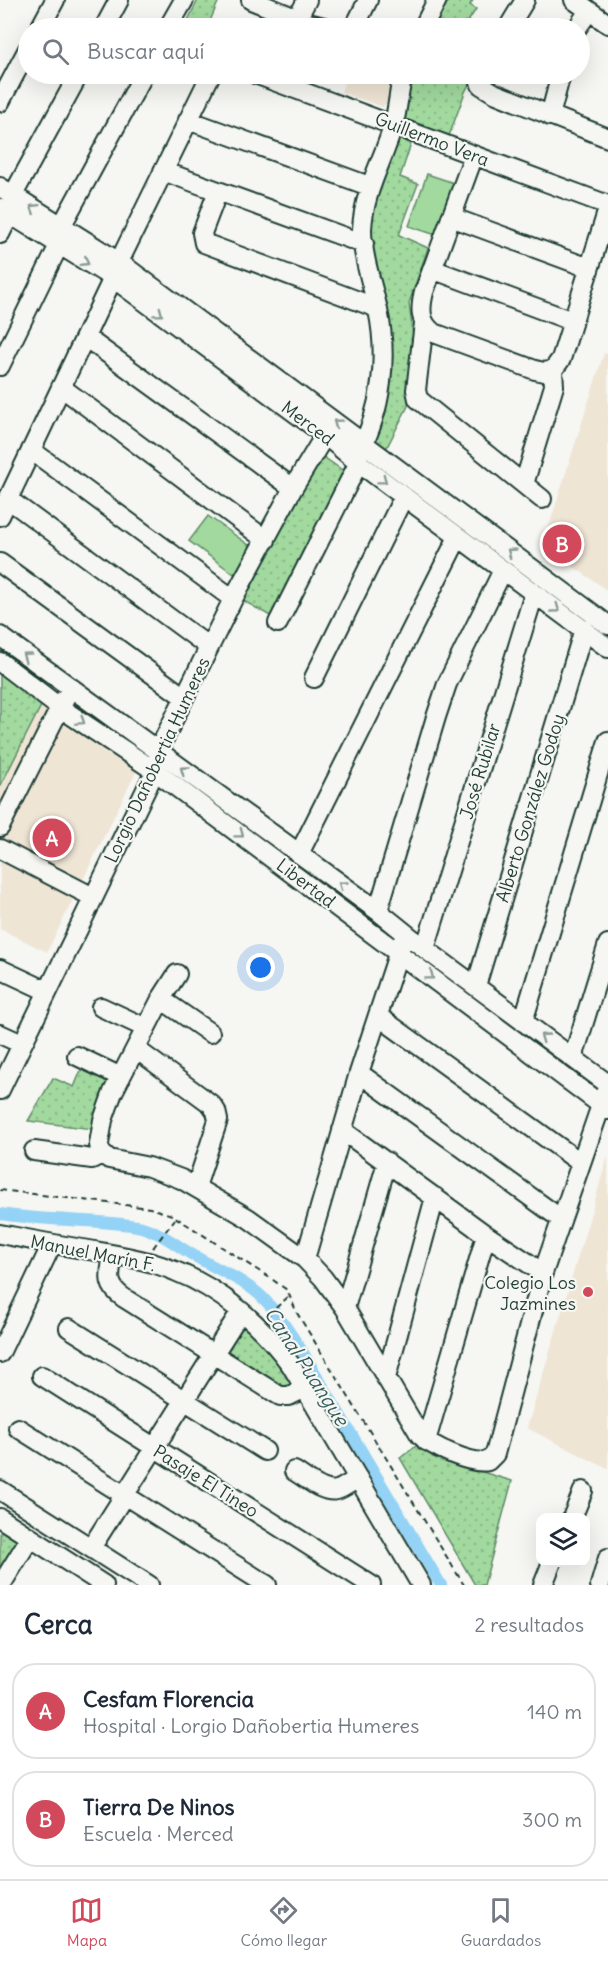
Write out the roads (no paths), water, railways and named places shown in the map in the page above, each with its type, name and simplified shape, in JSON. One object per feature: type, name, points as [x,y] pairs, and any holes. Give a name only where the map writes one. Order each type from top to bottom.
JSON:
[{"type":"street","points":[[45,18],[55,0]]},
{"type":"street","points":[[109,18],[119,0]]},
{"type":"street","points":[[174,18],[184,0]]},
{"type":"street","points":[[251,0],[295,18]]},
{"type":"street","points":[[298,18],[307,0]]},
{"type":"street","points":[[359,18],[368,0]]},
{"type":"street","points":[[428,18],[437,0]]},
{"type":"street","points":[[514,18],[525,0]]},
{"type":"street","points":[[582,5],[608,24]]},
{"type":"street","points":[[0,102],[18,68]]},
{"type":"street","points":[[7,191],[73,84]]},
{"type":"street","points":[[0,366],[59,245],[62,225],[139,84]]},
{"type":"street","points":[[0,516],[206,84]]},
{"type":"street","name":"Guillermo Vera","points":[[283,84],[608,207]]},
{"type":"street","points":[[278,623],[357,461],[375,412],[382,380],[382,349],[377,308],[367,267],[362,229],[369,186],[393,124],[401,84]]},
{"type":"street","points":[[482,84],[483,87],[510,100],[608,138]]},
{"type":"street","points":[[550,116],[558,84]]},
{"type":"street","points":[[188,120],[369,186]]},
{"type":"street","points":[[474,155],[422,301],[421,313],[424,323],[434,333],[535,370],[544,372],[554,370]]},
{"type":"street","points":[[164,171],[364,244]]},
{"type":"street","name":"Merced","points":[[7,191],[62,225],[357,461],[608,648]]},
{"type":"street","points":[[218,191],[202,233],[202,241],[207,245],[377,308]]},
{"type":"street","points":[[524,484],[554,386],[554,370],[561,359],[608,207]]},
{"type":"street","points":[[0,234],[5,211]]},
{"type":"street","name":"Merced","points":[[5,211],[59,245],[116,270],[364,443],[608,625]]},
{"type":"street","points":[[451,217],[589,268]]},
{"type":"street","points":[[432,269],[572,321]]},
{"type":"street","points":[[424,323],[416,390],[418,399],[542,499]]},
{"type":"street","points":[[85,337],[293,488]]},
{"type":"street","points":[[61,387],[266,540]]},
{"type":"street","name":"Lorgio Dañobertia Humeres","points":[[0,1090],[155,771],[158,750],[209,647],[293,488],[325,435]]},
{"type":"street","points":[[31,450],[233,599]]},
{"type":"street","points":[[314,678],[404,496]]},
{"type":"street","points":[[8,499],[209,647]]},
{"type":"street","points":[[299,854],[458,537]]},
{"type":"street","points":[[0,563],[184,698]]},
{"type":"street","points":[[378,911],[447,684],[503,570]]},
{"type":"street","name":"José Rubilar","points":[[425,949],[534,594]]},
{"type":"street","name":"Alberto González Godoy","points":[[476,986],[584,629]]},
{"type":"street","name":"Libertad","points":[[0,636],[378,911],[425,949],[608,1084]]},
{"type":"street","name":"Libertad","points":[[0,662],[59,707],[155,771],[605,1107]]},
{"type":"street","points":[[0,827],[59,707],[71,688]]},
{"type":"street","points":[[523,1022],[608,741]]},
{"type":"street","points":[[0,849],[93,897]]},
{"type":"street","points":[[304,1258],[359,1073],[405,933]]},
{"type":"street","points":[[573,1059],[608,944]]},
{"type":"street","points":[[0,969],[47,991]]},
{"type":"street","points":[[177,974],[161,999],[121,1077],[103,1120],[99,1144],[102,1154],[113,1161],[165,1172],[196,1187],[248,1218],[304,1258],[323,1278],[345,1308],[415,1427],[426,1441],[438,1448],[478,1462],[488,1461],[495,1454],[543,1273],[581,1163],[605,1107],[608,1084]]},
{"type":"street","points":[[161,999],[210,1033]]},
{"type":"street","points":[[101,1007],[146,1028]]},
{"type":"street","points":[[378,1016],[581,1163]]},
{"type":"street","points":[[0,1034],[22,1044]]},
{"type":"street","points":[[136,1049],[211,1104],[216,1111],[218,1120],[196,1187]]},
{"type":"street","points":[[77,1056],[121,1077]]},
{"type":"street","points":[[359,1073],[561,1219]]},
{"type":"street","points":[[342,1130],[486,1235],[543,1273]]},
{"type":"street","points":[[34,1151],[92,1159],[102,1154]]},
{"type":"street","points":[[345,1308],[387,1162]]},
{"type":"street","points":[[386,1378],[435,1197]]},
{"type":"street","name":"Manuel Marín F.","points":[[0,1234],[144,1261],[175,1271],[202,1284],[257,1325],[280,1350],[305,1388],[421,1585]]},
{"type":"street","points":[[426,1441],[486,1235]]},
{"type":"street","points":[[0,1353],[52,1244]]},
{"type":"street","points":[[113,1255],[110,1277],[115,1291],[280,1396],[289,1396],[305,1388]]},
{"type":"street","points":[[92,1548],[240,1311]]},
{"type":"street","points":[[69,1328],[265,1451]]},
{"type":"street","name":"Pasaje El Tineo","points":[[42,1376],[370,1585]]},
{"type":"street","points":[[18,1428],[267,1585]]},
{"type":"street","points":[[294,1471],[331,1491],[338,1490],[358,1478]]},
{"type":"street","points":[[0,1490],[149,1585]]},
{"type":"street","points":[[574,1513],[583,1491]]},
{"type":"street","points":[[0,1518],[94,1582]]},
{"type":"street","points":[[1,1585],[30,1538]]},
{"type":"street","points":[[543,1585],[550,1567]]},
{"type":"waterway","name":"Canal Puangue","points":[[0,1214],[145,1228],[241,1281],[257,1293],[275,1311],[302,1351],[441,1585]]},
{"type":"place","name":"Tierra De Ninos","points":[[562,544]]},
{"type":"place","name":"Cesfam Florencia","points":[[52,838]]},
{"type":"place","name":"Colegio Los Jazmines","points":[[588,1292]]}]
